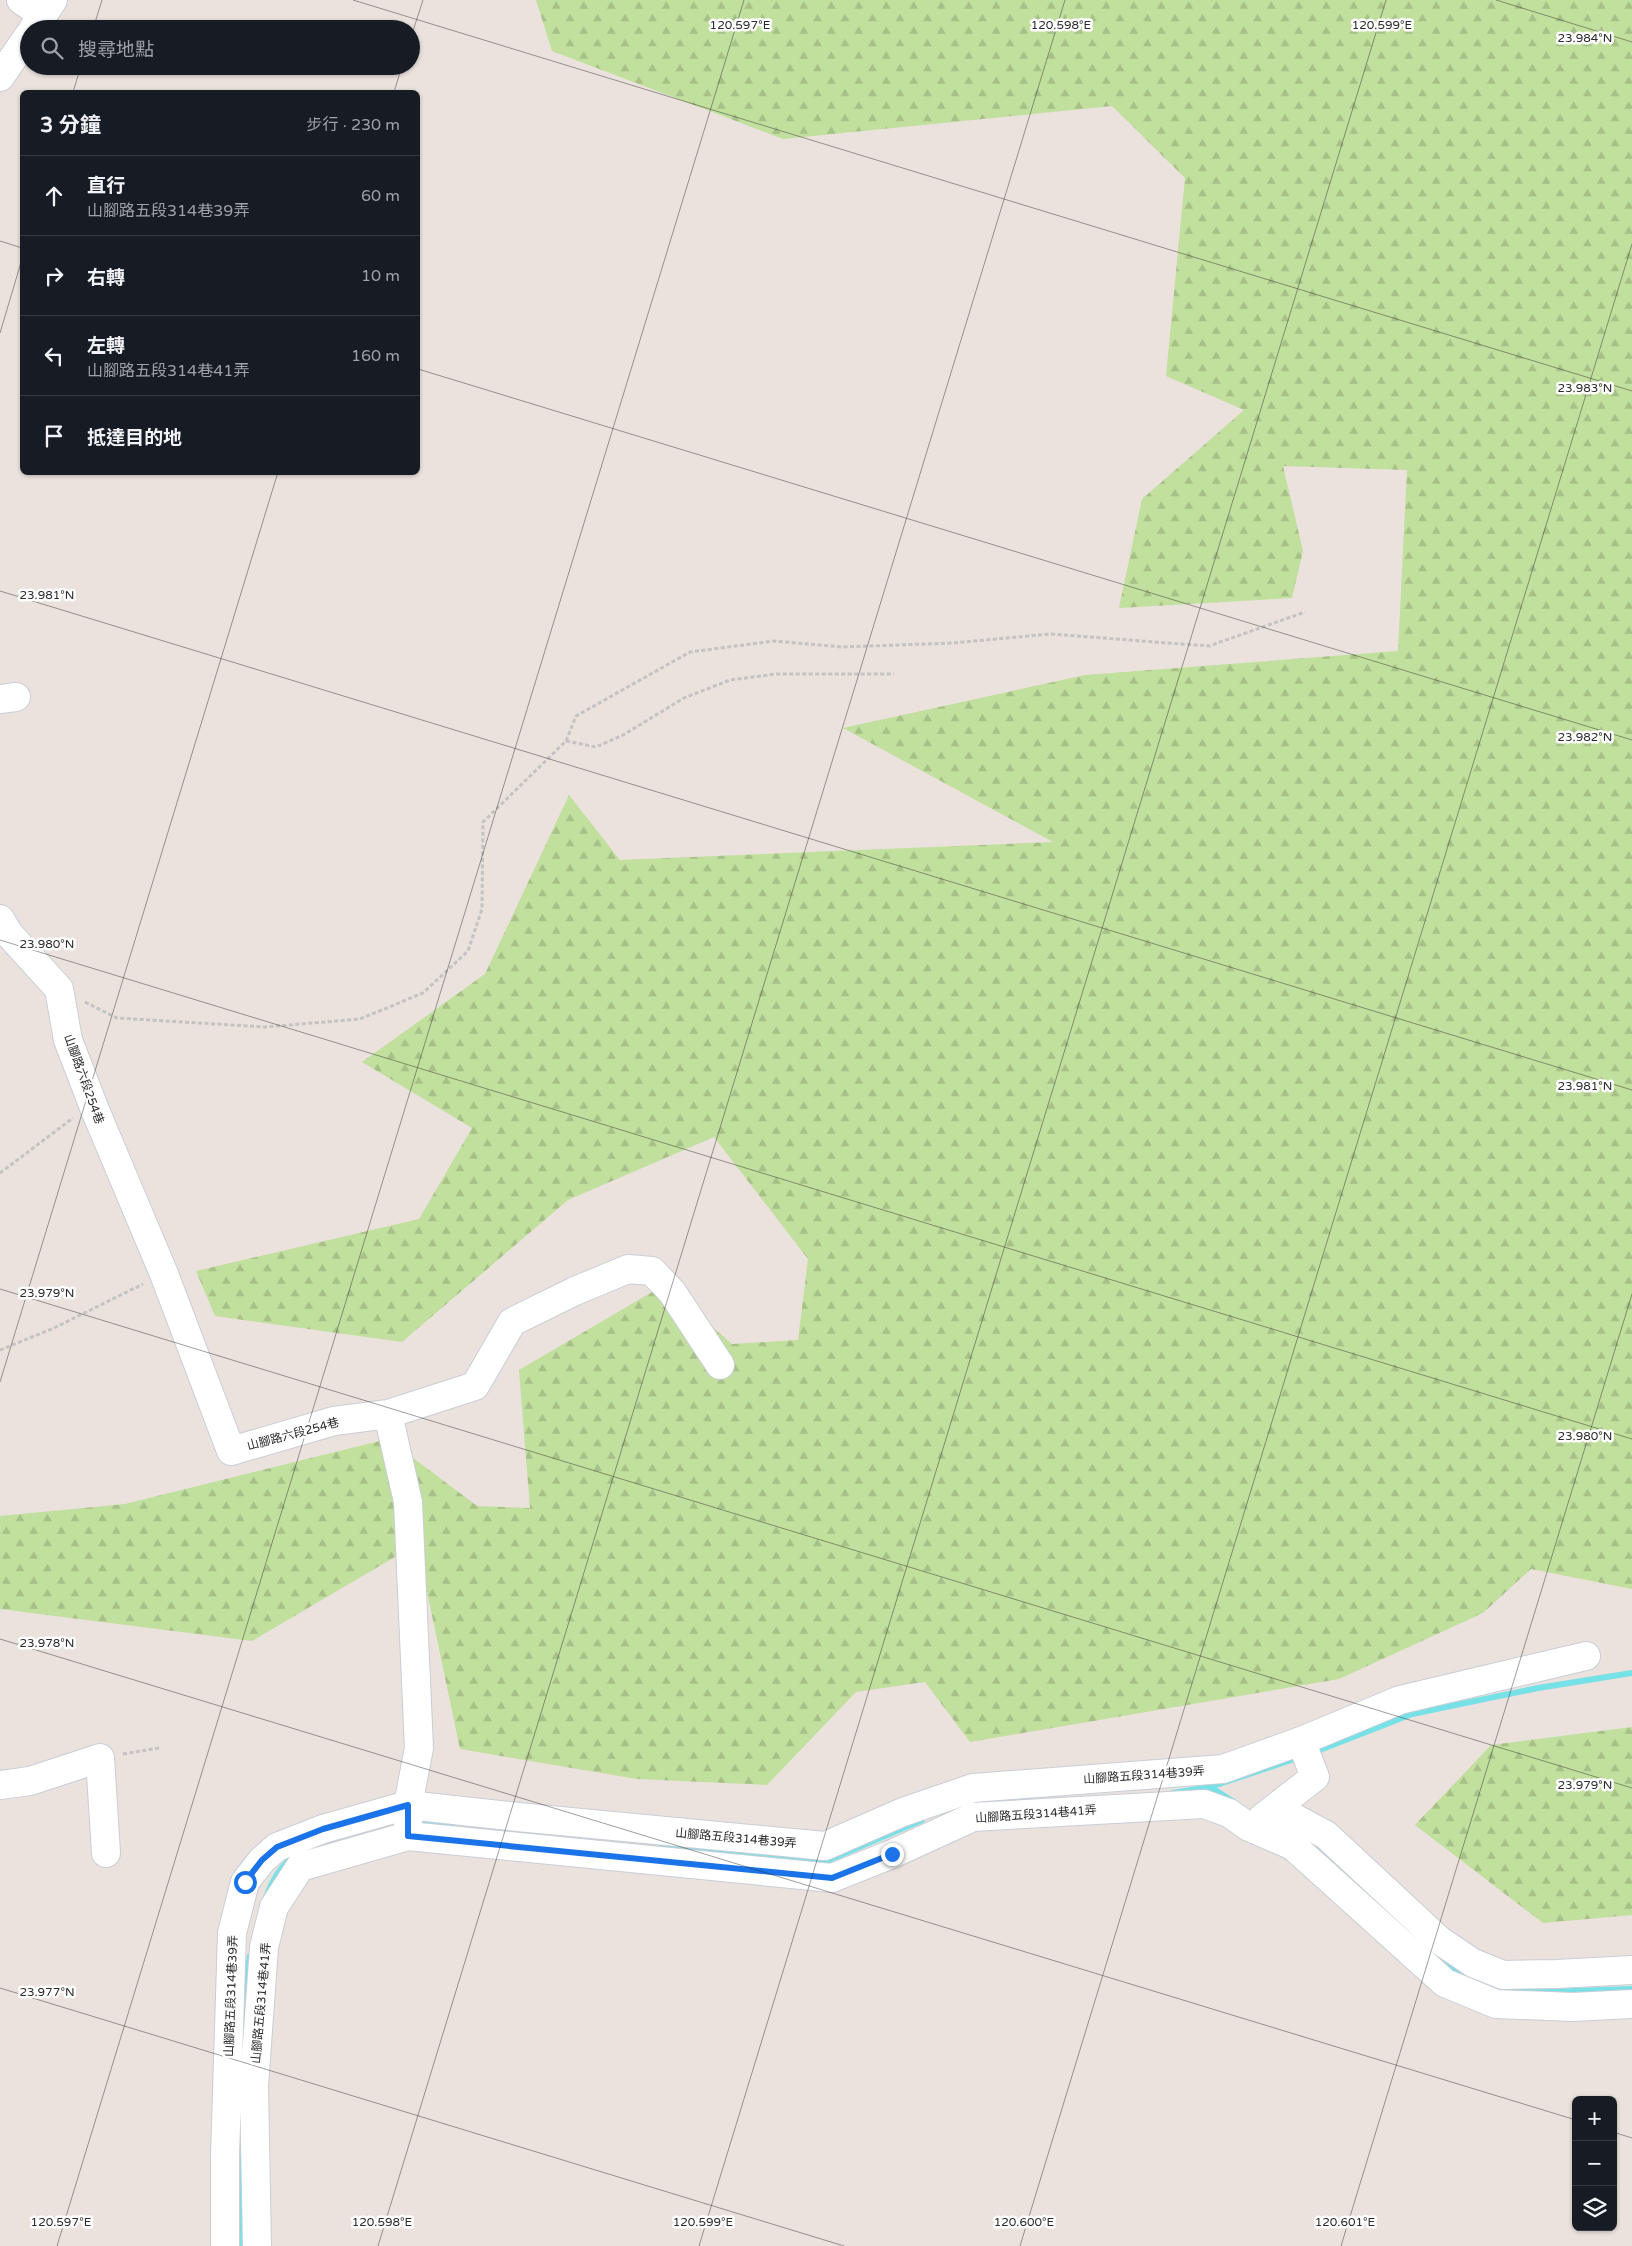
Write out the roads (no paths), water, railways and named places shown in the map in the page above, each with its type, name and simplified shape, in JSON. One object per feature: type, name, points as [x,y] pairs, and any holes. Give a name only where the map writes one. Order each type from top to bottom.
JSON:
[{"type":"lane","points":[[0,77],[20,43]]},
{"type":"lane","name":"山腳路六段254巷","points":[[0,919],[9,934],[59,989],[68,1040],[95,1110],[164,1274],[230,1451],[334,1421],[388,1414],[476,1386],[512,1322],[575,1291],[628,1269],[652,1271],[672,1292],[720,1365]]},
{"type":"lane","points":[[388,1414],[408,1502],[419,1748],[408,1805],[408,1836]]},
{"type":"lane","name":"山腳路五段314巷39弄","points":[[225,2246],[225,2156],[232,1932],[245,1882],[262,1860],[277,1847],[323,1829],[408,1805],[825,1846],[903,1812],[973,1788],[1223,1769],[1302,1741],[1400,1700],[1586,1656]]},
{"type":"lane","points":[[1249,1827],[1316,1777],[1302,1741]]},
{"type":"lane","points":[[0,1785],[30,1781],[100,1758],[106,1853]]},
{"type":"lane","name":"山腳路五段314巷41弄","points":[[257,2246],[254,2086],[264,1947],[274,1907],[300,1867],[408,1836],[832,1878],[892,1854],[973,1817],[1204,1804],[1229,1813],[1249,1827],[1293,1846],[1445,1983],[1496,2004],[1573,2007],[1632,2004]]},
{"type":"lane","points":[[1276,1808],[1326,1835],[1439,1940],[1473,1963],[1503,1975],[1632,1970]]},
{"type":"waterway","points":[[1312,1753],[1412,1714],[1538,1688],[1632,1673]]},
{"type":"waterway","points":[[1210,1787],[1300,1757]]},
{"type":"waterway","points":[[1173,1793],[1210,1787],[1234,1802]]},
{"type":"waterway","points":[[662,1844],[824,1862],[922,1820]]},
{"type":"waterway","points":[[420,1824],[453,1823]]},
{"type":"waterway","points":[[321,1847],[390,1826],[400,1825]]},
{"type":"waterway","points":[[1312,1845],[1448,1967],[1471,1976]]},
{"type":"waterway","points":[[266,1898],[277,1874],[295,1856]]},
{"type":"waterway","points":[[242,2063],[244,1995],[250,1956]]},
{"type":"waterway","points":[[1503,1988],[1546,1992],[1632,1989]]},
{"type":"waterway","points":[[241,2110],[241,2246]]}]
